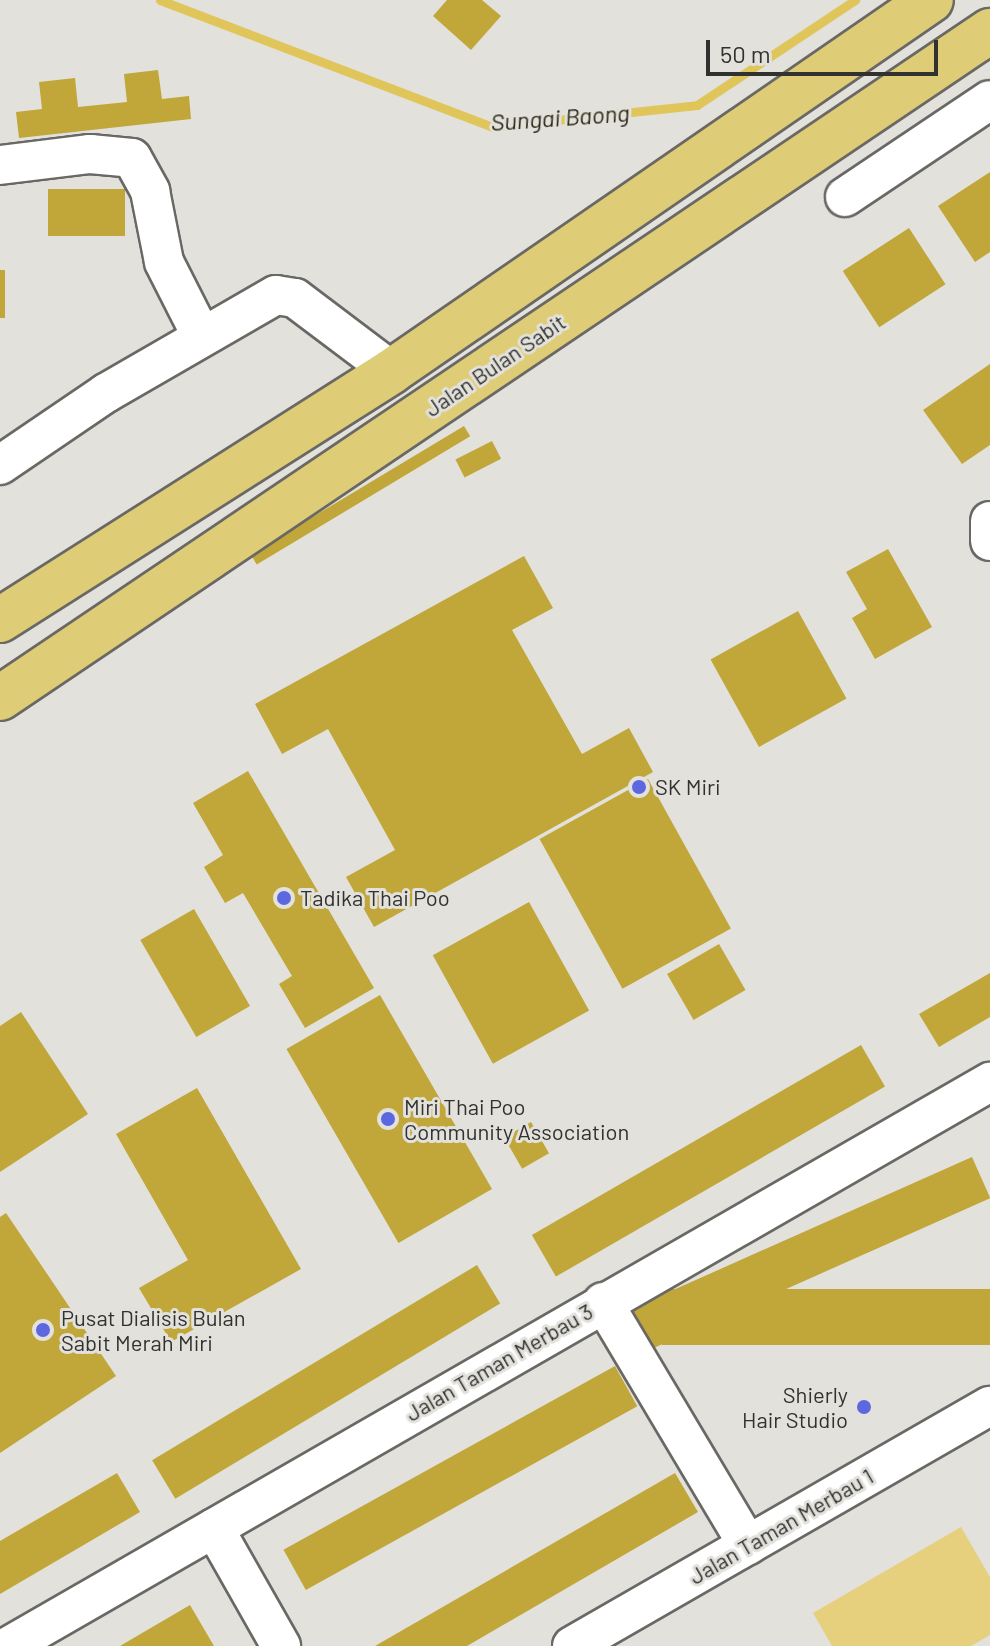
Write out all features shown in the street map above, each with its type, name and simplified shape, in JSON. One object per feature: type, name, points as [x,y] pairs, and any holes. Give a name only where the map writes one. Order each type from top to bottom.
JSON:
[{"type":"main road","points":[[0,620],[392,371],[916,10],[963,0]]},
{"type":"main road","name":"Jalan Bulan Sabit","points":[[10,683],[990,31]]},
{"type":"street","points":[[845,197],[990,100]]},
{"type":"street","points":[[0,165],[132,158],[150,191],[164,262],[201,335]]},
{"type":"street","points":[[1,461],[201,335],[286,293],[392,371]]},
{"type":"street","name":"Jalan Taman Merbau 3","points":[[9,1646],[990,1082]]},
{"type":"street","points":[[603,1302],[748,1545]]},
{"type":"street","name":"Jalan Taman Merbau 1","points":[[572,1646],[990,1406]]},
{"type":"street","points":[[214,1528],[281,1646]]},
{"type":"shaded area","points":[[961,1527],[990,1577],[990,1635],[971,1646],[832,1646],[813,1613]]},
{"type":"building","points":[[447,0],[482,0],[501,16],[471,50],[433,16]]},
{"type":"building","points":[[158,70],[162,99],[189,96],[191,119],[19,138],[16,112],[42,109],[39,82],[75,78],[78,107],[127,102],[124,74]]},
{"type":"building","points":[[990,172],[990,252],[975,262],[938,206]]},
{"type":"building","points":[[48,189],[125,189],[125,236],[48,236]]},
{"type":"building","points":[[909,228],[945,284],[879,327],[843,271]]},
{"type":"building","points":[[0,270],[5,270],[5,318],[0,318]]},
{"type":"building","points":[[990,364],[990,445],[962,464],[923,410]]},
{"type":"building","points":[[464,426],[470,436],[257,565],[251,554]]},
{"type":"building","points":[[492,441],[501,459],[465,477],[455,460]]},
{"type":"building","points":[[888,549],[932,627],[875,659],[852,618],[867,609],[846,572]]},
{"type":"building","points":[[524,556],[553,608],[512,630],[582,754],[629,728],[653,772],[374,927],[346,877],[395,850],[328,729],[282,754],[255,704]]},
{"type":"building","points":[[798,611],[846,698],[759,747],[711,659]]},
{"type":"building","name":"Tadika Thai Poo","points":[[248,771],[374,988],[305,1028],[279,984],[292,976],[243,893],[225,903],[204,867],[223,855],[193,803]]},
{"type":"building","points":[[648,779],[731,929],[622,989],[540,839]]},
{"type":"building","points":[[529,902],[589,1010],[493,1064],[433,955]]},
{"type":"building","points":[[194,909],[250,1006],[196,1037],[140,940]]},
{"type":"building","points":[[719,944],[746,990],[694,1020],[667,974]]},
{"type":"building","points":[[990,973],[990,1017],[939,1047],[919,1014]]},
{"type":"building","name":"Miri Thai Poo Community Association","points":[[380,995],[492,1189],[398,1243],[286,1049]]},
{"type":"building","points":[[21,1012],[88,1114],[0,1172],[0,1026]]},
{"type":"building","points":[[861,1045],[885,1087],[556,1277],[532,1235]]},
{"type":"building","points":[[197,1088],[301,1269],[171,1342],[139,1288],[188,1260],[116,1134]]},
{"type":"building","points":[[531,1122],[549,1153],[522,1169],[504,1138]]},
{"type":"building","points":[[972,1157],[990,1198],[646,1351],[628,1310]]},
{"type":"building","name":"Pusat Dialisis Bulan Sabit Merah Miri","points":[[6,1213],[116,1376],[0,1453],[0,1217]]},
{"type":"building","points":[[477,1265],[500,1304],[175,1499],[152,1460]]},
{"type":"building","points":[[662,1289],[990,1289],[990,1345],[662,1345]]},
{"type":"building","points":[[615,1366],[637,1406],[306,1590],[284,1550]]},
{"type":"building","points":[[117,1473],[140,1512],[0,1594],[0,1541]]},
{"type":"building","points":[[675,1473],[698,1512],[467,1646],[375,1646]]},
{"type":"building","points":[[190,1605],[214,1646],[120,1646]]},
{"type":"waterway","name":"Sungai Baong","points":[[160,0],[492,127],[697,105],[855,0]]},
{"type":"place","name":"SK Miri","points":[[639,787]]},
{"type":"place","name":"Tadika Thai Poo","points":[[284,898]]},
{"type":"place","name":"Miri Thai Poo Community Association","points":[[388,1119]]},
{"type":"place","name":"Pusat Dialisis Bulan Sabit Merah Miri","points":[[43,1330]]},
{"type":"place","name":"Shierly Hair Studio","points":[[864,1407]]}]
